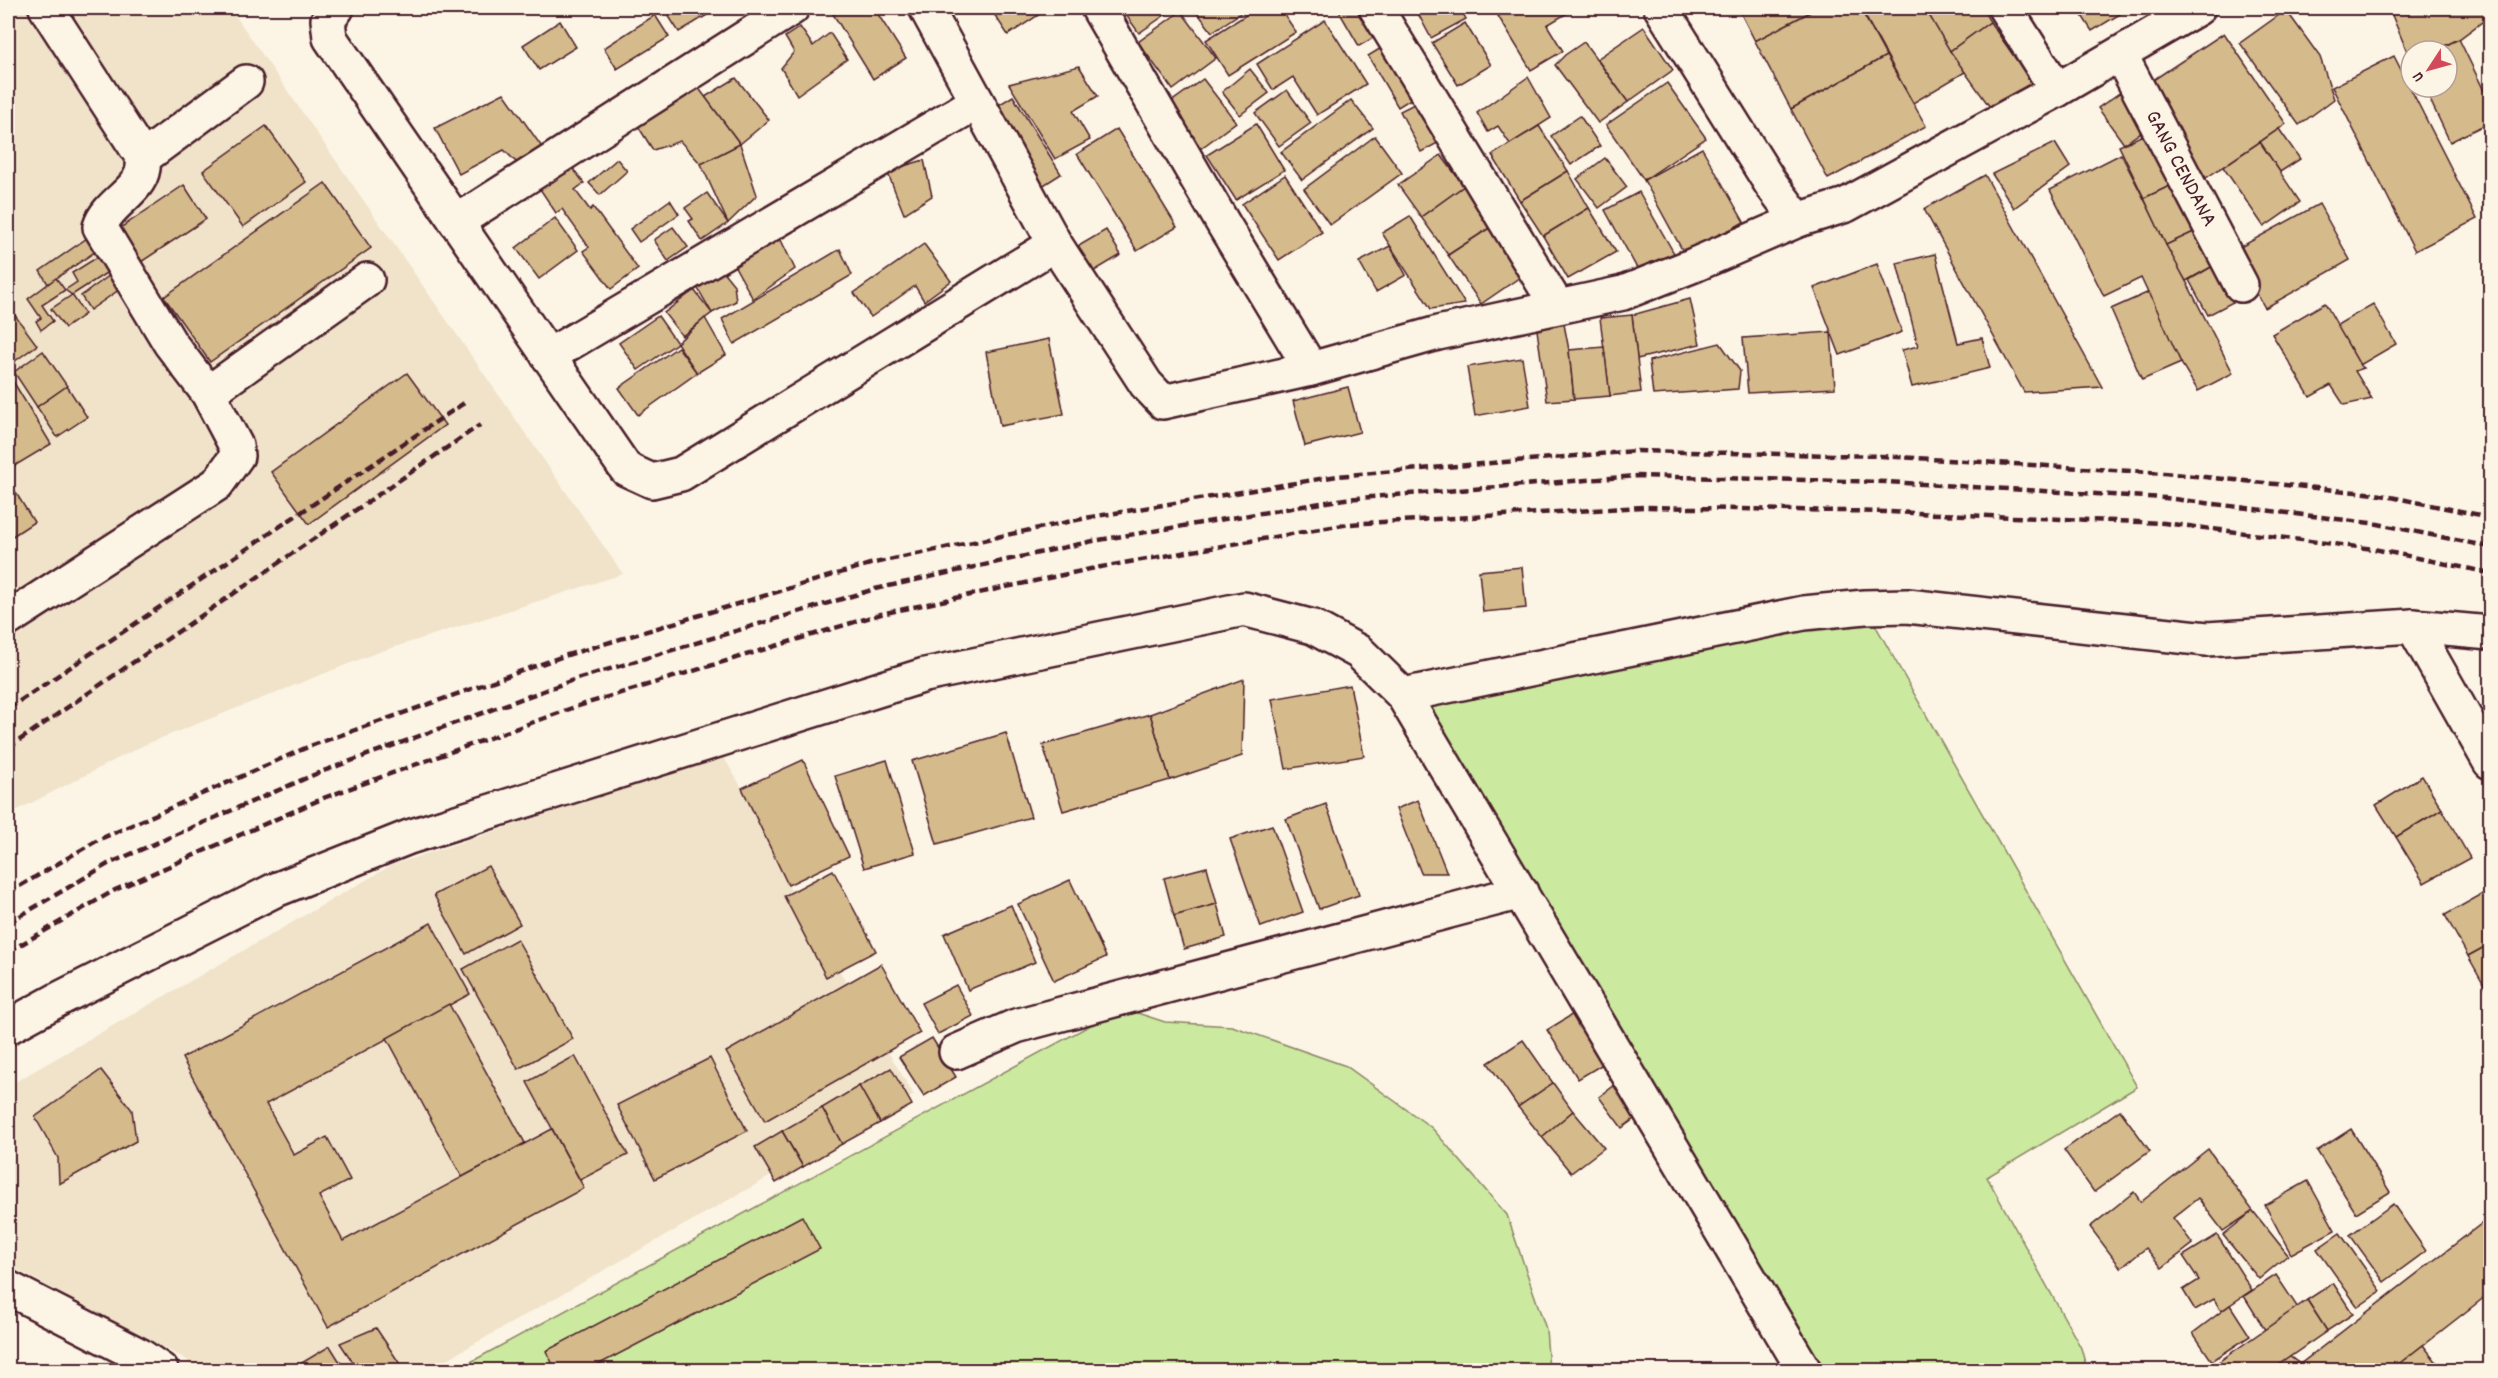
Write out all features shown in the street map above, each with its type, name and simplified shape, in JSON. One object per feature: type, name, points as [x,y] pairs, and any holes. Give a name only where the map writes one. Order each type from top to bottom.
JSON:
[{"type":"street","points":[[8,619],[217,484],[237,456],[236,446],[208,393],[170,343],[100,228],[104,216],[135,187],[145,168],[143,158],[46,8]]},
{"type":"street","points":[[337,8],[328,20],[330,38],[626,469],[652,481],[681,474],[1055,244]]},
{"type":"street","points":[[456,222],[792,8]]},
{"type":"street","points":[[926,8],[1055,244],[1146,384],[1163,402],[1311,369],[1438,333],[1623,293],[1798,220],[1846,205],[2057,90],[2198,8]]},
{"type":"street","points":[[1098,8],[1311,369]]},
{"type":"street","points":[[1376,8],[1557,306]]},
{"type":"street","points":[[1661,8],[1771,184],[1798,220]]},
{"type":"street","points":[[2005,8],[2057,90]]},
{"type":"street","name":"GANG CENDANA","points":[[2120,54],[2241,285]]},
{"type":"street","points":[[143,158],[246,82]]},
{"type":"street","points":[[548,356],[977,102]]},
{"type":"street","points":[[208,393],[367,280]]},
{"type":"street","points":[[1403,696],[1804,613],[1865,607],[1907,606],[2207,639],[2413,626],[2490,633]]},
{"type":"street","points":[[8,1027],[273,891],[410,837],[925,675],[1244,609],[1313,627],[1350,646],[1359,651],[1403,696],[1804,1371]]},
{"type":"street","points":[[2413,626],[2490,762]]},
{"type":"street","points":[[956,1052],[1016,1026],[1521,892]]},
{"type":"street","points":[[8,1288],[139,1355],[161,1371]]},
{"type":"shaded area","points":[[8,8],[230,8],[623,574],[376,653],[144,745],[8,815]]},
{"type":"shaded area","points":[[723,756],[742,788],[788,885],[914,1095],[428,1370],[192,1370],[187,1360],[8,1265],[8,1086],[392,865]]},
{"type":"green space","points":[[1865,607],[2137,1087],[1987,1177],[2081,1348],[2087,1370],[1804,1370],[1403,696]]},
{"type":"green space","points":[[1122,1008],[1165,1022],[1232,1026],[1346,1066],[1432,1128],[1507,1215],[1546,1329],[1549,1370],[456,1370]]},
{"type":"building","points":[[680,8],[719,8],[679,32],[668,15]]},
{"type":"building","points":[[843,8],[874,8],[906,58],[873,79],[833,14]]},
{"type":"building","points":[[990,8],[1049,8],[1008,35]]},
{"type":"building","points":[[1121,8],[1175,8],[1139,33]]},
{"type":"building","points":[[1194,8],[1248,8],[1212,32]]},
{"type":"building","points":[[1257,8],[1280,8],[1296,32],[1228,75],[1206,40]]},
{"type":"building","points":[[1337,8],[1367,8],[1382,33],[1359,46]]},
{"type":"building","points":[[1415,8],[1460,8],[1466,19],[1431,38]]},
{"type":"building","points":[[1511,8],[1576,8],[1547,25],[1563,51],[1531,70],[1498,16]]},
{"type":"building","points":[[1738,8],[1818,8],[1755,41]]},
{"type":"building","points":[[1818,8],[1860,8],[1886,56],[1791,109],[1755,41]]},
{"type":"building","points":[[1874,8],[1925,8],[1965,72],[1913,103],[1864,14]]},
{"type":"building","points":[[1925,8],[1982,8],[1990,22],[1950,51]]},
{"type":"building","points":[[2077,8],[2130,8],[2092,31]]},
{"type":"building","points":[[2389,8],[2490,8],[2490,16],[2459,39],[2402,39]]},
{"type":"building","points":[[2286,10],[2320,57],[2334,99],[2299,125],[2240,43]]},
{"type":"building","points":[[1181,11],[1216,58],[1173,90],[1138,42]]},
{"type":"building","points":[[655,15],[669,37],[617,69],[604,48]]},
{"type":"building","points":[[1325,20],[1366,84],[1317,115],[1293,77],[1273,90],[1257,64]]},
{"type":"building","points":[[560,21],[576,47],[539,70],[523,45]]},
{"type":"building","points":[[1990,22],[2032,82],[1992,110],[1950,51]]},
{"type":"building","points":[[1465,23],[1491,65],[1458,85],[1432,43]]},
{"type":"building","points":[[800,27],[813,46],[830,33],[847,59],[797,95],[781,68],[794,52],[785,37]]},
{"type":"building","points":[[1644,27],[1673,70],[1628,102],[1597,59]]},
{"type":"building","points":[[2224,33],[2286,124],[2206,178],[2144,86]]},
{"type":"building","points":[[2459,39],[2490,103],[2490,122],[2450,142],[2430,99],[2459,99]]},
{"type":"building","points":[[1391,42],[1422,92],[1398,107],[1368,56]]},
{"type":"building","points":[[1584,42],[1628,102],[1598,123],[1555,65]]},
{"type":"building","points":[[1886,56],[1926,126],[1828,179],[1791,109]]},
{"type":"building","points":[[2394,56],[2399,66],[2399,99],[2416,99],[2477,219],[2415,251],[2332,87]]},
{"type":"building","points":[[1079,66],[1098,96],[1073,111],[1090,140],[1055,159],[1009,84]]},
{"type":"building","points":[[1250,69],[1269,93],[1240,115],[1222,92]]},
{"type":"building","points":[[1528,77],[1551,118],[1510,144],[1498,126],[1488,132],[1477,113]]},
{"type":"building","points":[[736,78],[769,120],[740,144],[705,97]]},
{"type":"building","points":[[1203,79],[1236,122],[1200,149],[1167,105]]},
{"type":"building","points":[[695,83],[740,144],[701,164],[680,141],[653,150],[636,123]]},
{"type":"building","points":[[1667,83],[1706,138],[1644,180],[1606,125]]},
{"type":"building","points":[[2128,87],[2154,123],[2124,144],[2098,108]]},
{"type":"building","points":[[1287,90],[1311,123],[1279,146],[1255,113]]},
{"type":"building","points":[[504,93],[544,150],[521,167],[504,150],[459,174],[435,128]]},
{"type":"building","points":[[1013,96],[1061,174],[1036,190],[987,112]]},
{"type":"building","points":[[1426,98],[1447,138],[1421,152],[1400,111]]},
{"type":"building","points":[[1351,100],[1373,128],[1302,180],[1281,152]]},
{"type":"building","points":[[1580,116],[1600,146],[1571,165],[1551,136]]},
{"type":"building","points":[[1256,124],[1284,170],[1236,200],[1207,155]]},
{"type":"building","points":[[266,126],[306,182],[243,227],[203,171]]},
{"type":"building","points":[[1539,126],[1568,171],[1520,201],[1492,155]]},
{"type":"building","points":[[1117,129],[1177,227],[1137,251],[1077,154]]},
{"type":"building","points":[[2156,129],[2172,185],[2144,198],[2119,146]]},
{"type":"building","points":[[2279,129],[2300,159],[2280,172],[2260,142]]},
{"type":"building","points":[[1375,136],[1402,173],[1330,225],[1304,189]]},
{"type":"building","points":[[2260,142],[2300,202],[2264,227],[2223,167]]},
{"type":"building","points":[[2055,143],[2070,167],[2014,208],[1992,174]]},
{"type":"building","points":[[740,144],[757,195],[728,223],[701,164]]},
{"type":"building","points":[[1702,148],[1744,222],[1685,255],[1644,180]]},
{"type":"building","points":[[2121,154],[2233,373],[2198,391],[2181,363],[2141,278],[2104,296],[2050,190]]},
{"type":"building","points":[[1441,155],[1464,186],[1421,217],[1398,185]]},
{"type":"building","points":[[1605,158],[1627,187],[1599,208],[1577,179]]},
{"type":"building","points":[[617,159],[627,171],[600,195],[589,183]]},
{"type":"building","points":[[924,160],[932,196],[904,214],[887,171]]},
{"type":"building","points":[[572,167],[584,183],[575,190],[590,210],[593,207],[638,269],[611,289],[583,251],[589,247],[562,209],[556,213],[540,189]]},
{"type":"building","points":[[1568,171],[1589,208],[1543,236],[1520,201]]},
{"type":"building","points":[[1285,175],[1322,232],[1279,260],[1242,204]]},
{"type":"building","points":[[1985,175],[2102,387],[2024,392],[1924,209]]},
{"type":"building","points":[[2490,177],[2490,194],[2484,180]]},
{"type":"building","points":[[325,183],[371,248],[210,362],[164,297]]},
{"type":"building","points":[[184,185],[206,219],[141,262],[119,229]]},
{"type":"building","points":[[2172,185],[2196,231],[2166,245],[2144,198]]},
{"type":"building","points":[[1464,186],[1491,227],[1448,255],[1421,217]]},
{"type":"building","points":[[1639,192],[1679,262],[1644,281],[1605,210]]},
{"type":"building","points":[[707,193],[728,223],[702,241],[689,221],[693,219],[685,208]]},
{"type":"building","points":[[670,200],[679,214],[639,242],[630,229]]},
{"type":"building","points":[[2319,204],[2350,260],[2265,308],[2233,251]]},
{"type":"building","points":[[1589,208],[1616,252],[1568,279],[1543,236]]},
{"type":"building","points":[[1410,216],[1465,304],[1431,309],[1382,233]]},
{"type":"building","points":[[555,218],[578,250],[539,279],[516,248]]},
{"type":"building","points":[[673,227],[688,247],[668,261],[654,240]]},
{"type":"building","points":[[1491,227],[1523,275],[1481,304],[1448,255]]},
{"type":"building","points":[[1106,230],[1121,255],[1086,276],[1070,251]]},
{"type":"building","points":[[2196,231],[2213,266],[2186,281],[2166,245]]},
{"type":"building","points":[[90,236],[99,249],[48,284],[40,271]]},
{"type":"building","points":[[779,236],[795,269],[753,299],[733,263]]},
{"type":"building","points":[[924,244],[951,281],[924,301],[915,286],[871,317],[854,293]]},
{"type":"building","points":[[1390,246],[1406,275],[1376,292],[1359,262]]},
{"type":"building","points":[[840,249],[852,275],[734,344],[722,319]]},
{"type":"building","points":[[104,253],[114,268],[72,295],[65,290],[77,282],[72,273]]},
{"type":"building","points":[[1935,254],[1958,343],[1982,338],[1990,368],[1912,387],[1902,350],[1918,346],[1897,263]]},
{"type":"building","points":[[717,264],[734,285],[736,301],[712,313],[693,280]]},
{"type":"building","points":[[1877,264],[1902,332],[1840,355],[1814,288]]},
{"type":"building","points":[[2213,266],[2233,302],[2208,315],[2189,280]]},
{"type":"building","points":[[113,273],[123,287],[90,310],[81,296]]},
{"type":"building","points":[[56,278],[65,290],[42,305],[53,321],[41,330],[36,321],[41,318],[28,299]]},
{"type":"building","points":[[694,290],[712,313],[682,336],[664,313]]},
{"type":"building","points":[[2149,292],[2181,363],[2142,380],[2111,309]]},
{"type":"building","points":[[72,295],[85,314],[65,328],[51,309]]},
{"type":"building","points":[[1690,299],[1700,344],[1637,359],[1632,315]]},
{"type":"building","points":[[2325,303],[2360,365],[2364,368],[2355,371],[2372,399],[2344,405],[2331,385],[2310,397],[2272,334]]},
{"type":"building","points":[[2373,304],[2396,344],[2360,365],[2337,325]]},
{"type":"building","points":[[8,306],[37,345],[11,364],[8,359]]},
{"type":"building","points":[[1632,315],[1641,392],[1610,396],[1600,318]]},
{"type":"building","points":[[658,316],[677,343],[638,370],[619,343]]},
{"type":"building","points":[[705,318],[726,355],[697,373],[677,343]]},
{"type":"building","points":[[1563,319],[1574,399],[1547,401],[1536,323]]},
{"type":"building","points":[[1831,332],[1835,388],[1748,393],[1743,338]]},
{"type":"building","points":[[1049,339],[1064,414],[1000,426],[986,352]]},
{"type":"building","points":[[1720,343],[1740,371],[1738,389],[1653,395],[1649,361]]},
{"type":"building","points":[[678,347],[697,373],[638,415],[619,388]]},
{"type":"building","points":[[1604,347],[1610,396],[1574,399],[1569,350]]},
{"type":"building","points":[[43,351],[67,386],[37,407],[14,372]]},
{"type":"building","points":[[1522,358],[1530,406],[1475,416],[1467,367]]},
{"type":"building","points":[[8,373],[51,444],[11,468],[8,463]]},
{"type":"building","points":[[407,373],[445,425],[309,524],[271,472]]},
{"type":"building","points":[[67,386],[87,417],[57,437],[37,407]]},
{"type":"building","points":[[1348,387],[1360,432],[1305,446],[1293,401]]},
{"type":"building","points":[[8,480],[34,522],[8,539]]},
{"type":"building","points":[[1522,567],[1526,608],[1483,612],[1479,571]]},
{"type":"building","points":[[1244,679],[1242,756],[1170,780],[1150,714]]},
{"type":"building","points":[[1350,685],[1364,756],[1286,769],[1272,699]]},
{"type":"building","points":[[2490,707],[2490,737],[2478,714]]},
{"type":"building","points":[[1150,714],[1170,780],[1063,811],[1043,745]]},
{"type":"building","points":[[1006,733],[1031,817],[937,844],[912,761]]},
{"type":"building","points":[[803,760],[849,856],[788,885],[742,788]]},
{"type":"building","points":[[887,760],[915,853],[864,868],[835,776]]},
{"type":"building","points":[[2422,776],[2442,809],[2396,837],[2376,805]]},
{"type":"building","points":[[1418,800],[1447,873],[1421,873],[1396,809]]},
{"type":"building","points":[[1326,804],[1359,895],[1319,909],[1286,819]]},
{"type":"building","points":[[2442,809],[2470,858],[2424,883],[2396,837]]},
{"type":"building","points":[[1272,825],[1303,912],[1261,927],[1230,839]]},
{"type":"building","points":[[488,866],[520,924],[466,954],[434,895]]},
{"type":"building","points":[[1207,867],[1217,904],[1174,916],[1164,878]]},
{"type":"building","points":[[833,870],[876,951],[826,977],[784,896]]},
{"type":"building","points":[[1070,880],[1106,957],[1054,981],[1018,904]]},
{"type":"building","points":[[2484,893],[2490,905],[2490,944],[2468,956],[2445,915]]},
{"type":"building","points":[[1217,904],[1226,937],[1184,949],[1174,916]]},
{"type":"building","points":[[1011,905],[1035,962],[968,990],[944,934]]},
{"type":"building","points":[[431,923],[470,994],[266,1104],[294,1155],[327,1137],[350,1180],[319,1196],[343,1241],[552,1129],[584,1188],[328,1327],[182,1058]]},
{"type":"building","points":[[517,939],[573,1039],[518,1069],[463,969]]},
{"type":"building","points":[[2490,944],[2490,995],[2468,956]]},
{"type":"building","points":[[881,964],[920,1033],[765,1121],[726,1052]]},
{"type":"building","points":[[956,985],[973,1016],[938,1034],[921,1003]]},
{"type":"building","points":[[449,1004],[525,1143],[462,1177],[387,1038]]},
{"type":"building","points":[[1578,1011],[1608,1061],[1578,1079],[1547,1030]]},
{"type":"building","points":[[932,1038],[956,1077],[924,1096],[899,1057]]},
{"type":"building","points":[[1523,1040],[1553,1083],[1518,1107],[1488,1063]]},
{"type":"building","points":[[575,1056],[628,1155],[580,1180],[527,1082]]},
{"type":"building","points":[[710,1058],[747,1131],[655,1179],[617,1105]]},
{"type":"building","points":[[891,1068],[912,1105],[880,1123],[859,1086]]},
{"type":"building","points":[[101,1070],[132,1110],[136,1141],[59,1184],[58,1158],[35,1117]]},
{"type":"building","points":[[1553,1083],[1573,1111],[1542,1137],[1518,1107]]},
{"type":"building","points":[[1615,1085],[1638,1116],[1622,1128],[1599,1097]]},
{"type":"building","points":[[859,1086],[880,1123],[842,1144],[822,1108]]},
{"type":"building","points":[[822,1108],[842,1144],[803,1167],[782,1131]]},
{"type":"building","points":[[2120,1110],[2150,1151],[2094,1192],[2064,1150]]},
{"type":"building","points":[[1573,1111],[1604,1148],[1571,1173],[1542,1137]]},
{"type":"building","points":[[2351,1129],[2390,1192],[2356,1213],[2317,1151]]},
{"type":"building","points":[[782,1131],[803,1167],[776,1183],[755,1147]]},
{"type":"building","points":[[2208,1149],[2253,1211],[2223,1231],[2198,1198],[2173,1218],[2193,1244],[2162,1268],[2146,1248],[2121,1268],[2090,1227],[2134,1192],[2141,1202]]},
{"type":"building","points":[[2308,1181],[2335,1230],[2291,1254],[2265,1205]]},
{"type":"building","points":[[2393,1204],[2426,1251],[2384,1282],[2350,1235]]},
{"type":"building","points":[[2253,1211],[2288,1255],[2259,1279],[2223,1235]]},
{"type":"building","points":[[802,1216],[820,1249],[588,1370],[556,1370],[546,1351]]},
{"type":"building","points":[[2490,1217],[2490,1293],[2391,1370],[2271,1370],[2289,1356],[2300,1364]]},
{"type":"building","points":[[2340,1233],[2381,1291],[2358,1307],[2317,1249]]},
{"type":"building","points":[[2217,1235],[2252,1290],[2221,1311],[2214,1299],[2195,1310],[2183,1290],[2199,1280],[2183,1256]]},
{"type":"building","points":[[2276,1275],[2298,1308],[2265,1330],[2244,1296]]},
{"type":"building","points":[[2333,1283],[2353,1314],[2327,1331],[2307,1300]]},
{"type":"building","points":[[2307,1300],[2327,1331],[2271,1370],[2207,1370]]},
{"type":"building","points":[[2230,1305],[2250,1336],[2212,1361],[2193,1333]]},
{"type":"building","points":[[376,1328],[404,1370],[358,1370],[340,1343]]},
{"type":"building","points":[[2423,1345],[2443,1370],[2391,1370]]},
{"type":"building","points":[[330,1346],[345,1370],[290,1370]]},
{"type":"railway","points":[[8,709],[467,401]]},
{"type":"railway","points":[[8,748],[480,425]]},
{"type":"railway","points":[[8,893],[98,840],[310,746],[564,656],[870,564],[1091,517],[1337,476],[1635,451],[1881,456],[2164,473],[2376,494],[2490,517]]},
{"type":"railway","points":[[8,923],[108,864],[318,773],[573,680],[875,589],[1093,541],[1345,499],[1637,476],[1887,482],[2165,498],[2378,524],[2490,547]]},
{"type":"railway","points":[[8,952],[115,890],[326,797],[578,706],[881,614],[1095,568],[1349,524],[1644,507],[1890,512],[2164,523],[2374,549],[2490,573]]}]
